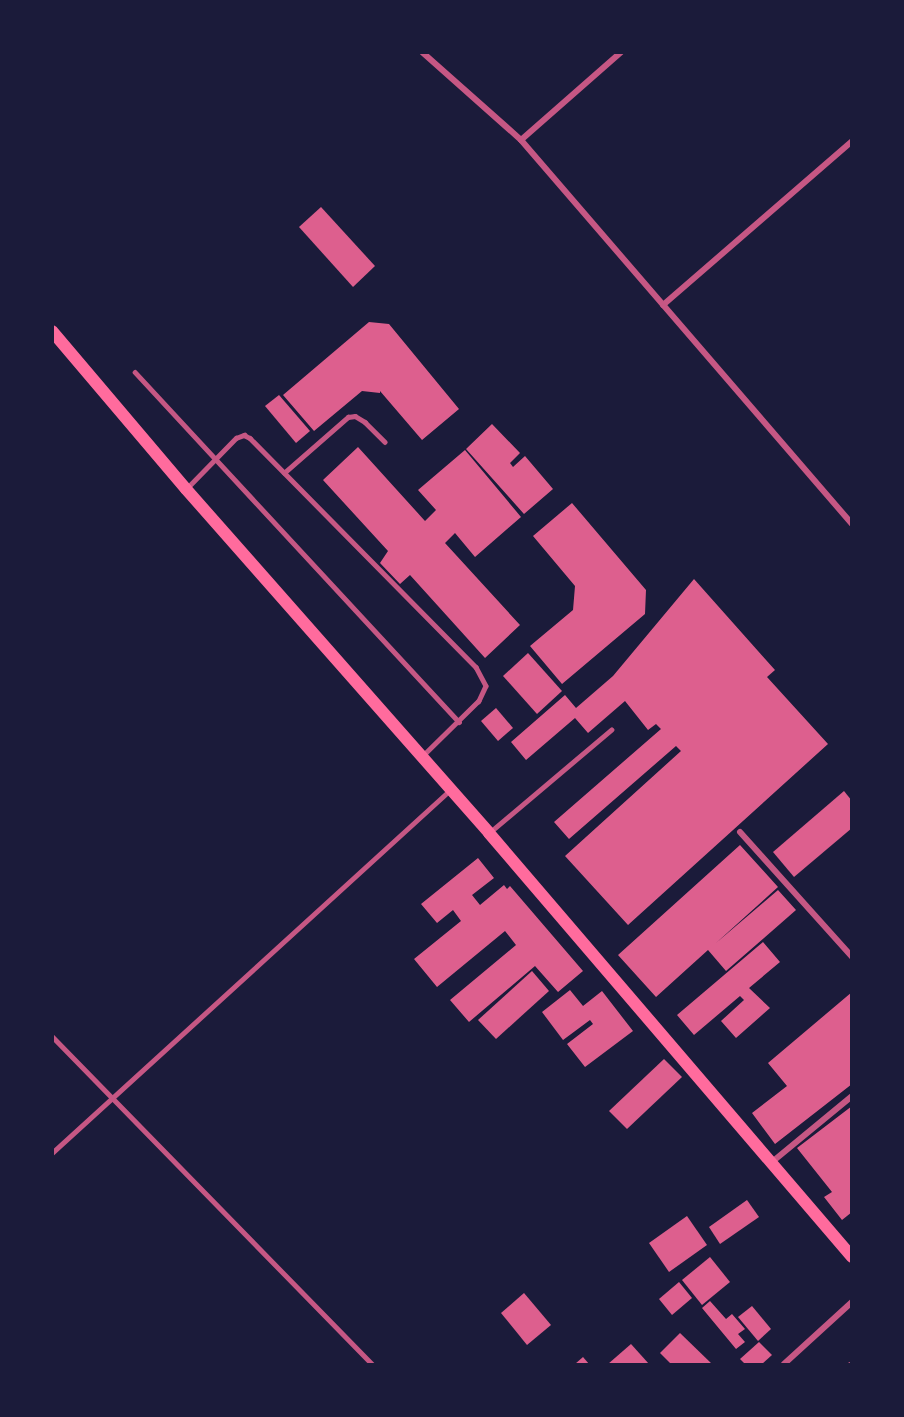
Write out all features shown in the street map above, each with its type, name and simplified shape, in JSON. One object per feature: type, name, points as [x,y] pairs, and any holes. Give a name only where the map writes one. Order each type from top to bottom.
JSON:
[{"type":"main road","points":[[52,332],[186,489],[451,789],[852,1257]]},
{"type":"street","points":[[422,52],[521,140],[852,524]]},
{"type":"street","points":[[521,140],[621,52]]},
{"type":"street","points":[[663,304],[852,141]]},
{"type":"street","points":[[740,832],[852,957]]},
{"type":"street","points":[[772,1162],[852,1096]]},
{"type":"street","points":[[784,1365],[852,1302]]},
{"type":"lane","points":[[135,372],[459,722]]},
{"type":"lane","points":[[284,472],[348,417],[355,416],[365,422],[385,442]]},
{"type":"lane","points":[[186,489],[236,438],[244,435],[250,438],[476,667],[486,686],[480,701],[422,757]]},
{"type":"lane","points":[[489,833],[611,730]]},
{"type":"lane","points":[[52,1153],[113,1100],[451,789]]},
{"type":"lane","points":[[52,1036],[372,1365]]},
{"type":"building","points":[[321,207],[375,266],[353,287],[299,227]]},
{"type":"building","points":[[369,322],[389,324],[459,409],[422,440],[380,391],[380,393],[362,391],[314,431],[283,395]]},
{"type":"building","points":[[279,395],[310,431],[296,443],[265,406]]},
{"type":"building","points":[[492,424],[520,453],[510,463],[513,467],[525,456],[553,489],[524,514],[466,449]]},
{"type":"building","points":[[358,447],[425,521],[436,510],[418,490],[465,450],[521,517],[475,557],[455,533],[445,543],[520,625],[485,658],[410,575],[400,584],[380,563],[388,551],[323,480]]},
{"type":"building","points":[[572,503],[646,590],[645,614],[562,684],[530,646],[573,610],[575,586],[533,536]]},
{"type":"building","points":[[694,579],[775,670],[767,677],[828,744],[628,925],[565,856],[681,751],[676,746],[569,839],[554,822],[661,729],[656,724],[648,730],[625,701],[588,733],[575,718],[526,760],[511,742],[565,695],[576,708],[613,676]]},
{"type":"building","points":[[528,653],[562,691],[537,714],[503,676]]},
{"type":"building","points":[[496,708],[513,728],[498,741],[481,721]]},
{"type":"building","points":[[844,791],[852,801],[852,828],[794,877],[773,852]]},
{"type":"building","points":[[740,845],[778,887],[716,943],[778,890],[796,910],[726,971],[708,950],[656,997],[618,955]]},
{"type":"building","points":[[478,858],[494,878],[472,895],[480,905],[504,885],[507,889],[510,886],[583,971],[558,992],[535,966],[469,1022],[450,1000],[516,945],[505,931],[437,987],[414,959],[461,921],[453,910],[437,923],[421,904]]},
{"type":"building","points":[[763,942],[780,962],[749,988],[770,1008],[736,1038],[721,1021],[744,1000],[740,996],[694,1035],[677,1015]]},
{"type":"building","points":[[532,971],[549,991],[496,1039],[478,1020]]},
{"type":"building","points":[[570,990],[583,1006],[602,991],[633,1031],[585,1067],[567,1044],[593,1024],[590,1020],[563,1040],[542,1012]]},
{"type":"building","points":[[852,992],[852,1084],[775,1144],[752,1113],[787,1086],[768,1063]]},
{"type":"building","points":[[664,1059],[682,1077],[627,1129],[609,1111]]},
{"type":"building","points":[[852,1106],[852,1212],[842,1220],[824,1197],[832,1192],[797,1148]]},
{"type":"building","points":[[747,1200],[759,1217],[720,1244],[709,1227]]},
{"type":"building","points":[[687,1216],[707,1245],[669,1272],[649,1243]]},
{"type":"building","points":[[710,1257],[730,1282],[702,1305],[682,1280]]},
{"type":"building","points":[[679,1282],[692,1298],[672,1315],[659,1299]]},
{"type":"building","points":[[524,1293],[551,1325],[527,1345],[501,1313]]},
{"type":"building","points":[[710,1301],[726,1319],[732,1314],[745,1329],[738,1334],[745,1342],[736,1349],[702,1308]]},
{"type":"building","points":[[752,1306],[771,1329],[758,1341],[738,1317]]},
{"type":"building","points":[[680,1333],[712,1364],[671,1364],[660,1353]]},
{"type":"building","points":[[759,1342],[772,1355],[762,1364],[745,1364],[740,1359]]},
{"type":"building","points":[[631,1344],[649,1364],[608,1364]]},
{"type":"building","points":[[583,1357],[589,1364],[575,1364]]}]
